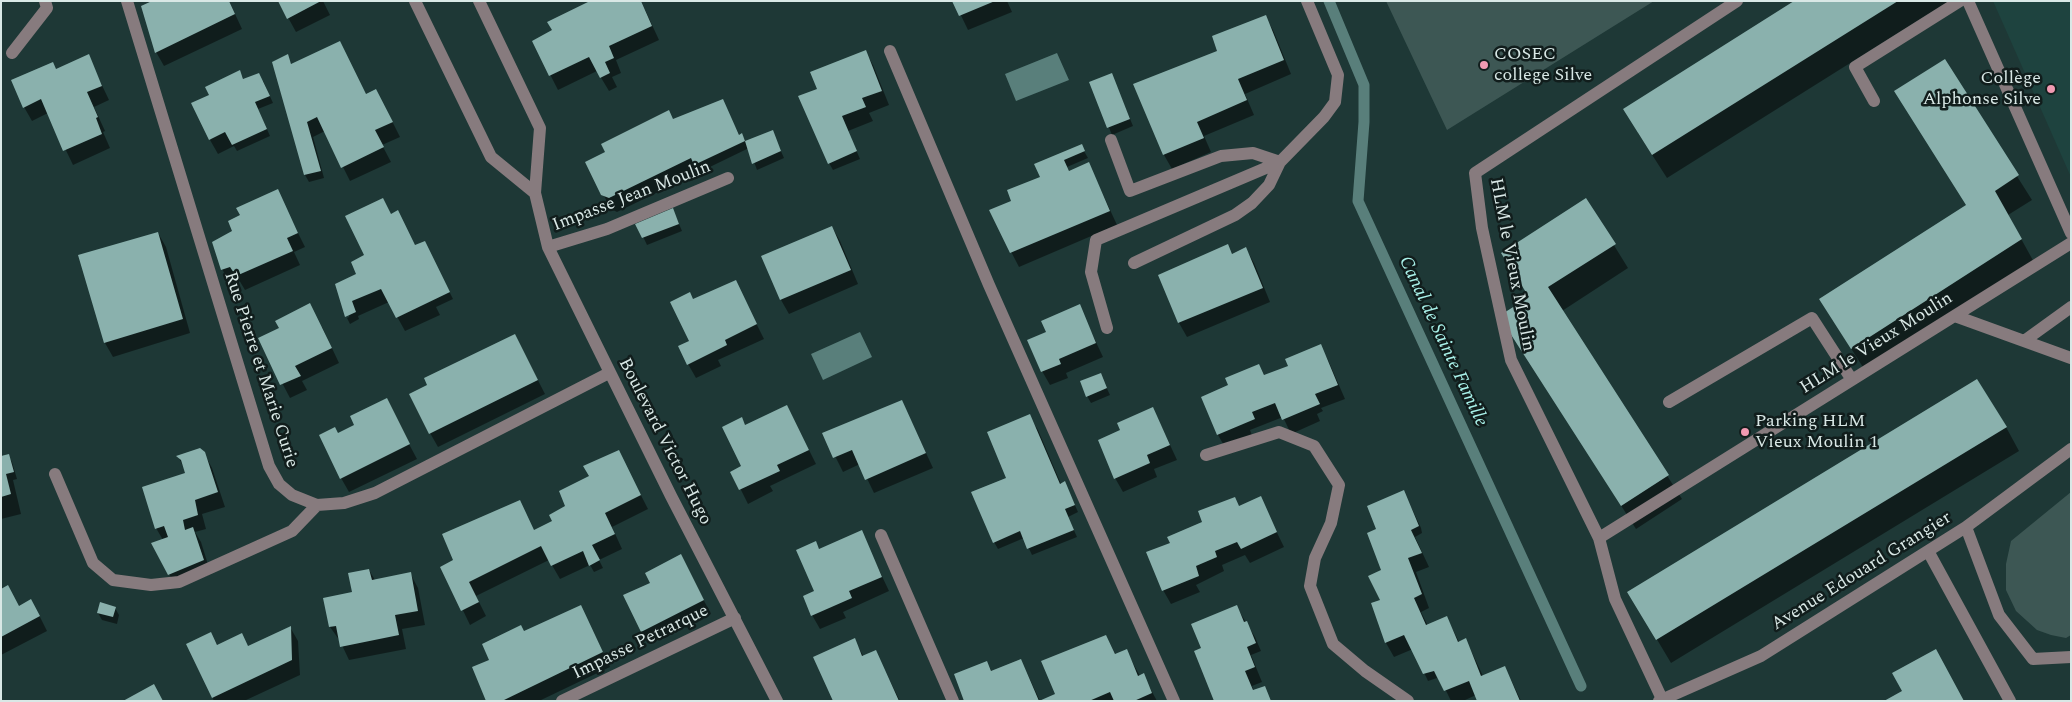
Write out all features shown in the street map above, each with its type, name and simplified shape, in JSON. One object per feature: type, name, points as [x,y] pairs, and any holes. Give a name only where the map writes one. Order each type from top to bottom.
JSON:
[{"type":"street","points":[[12,53],[47,8],[45,1]]},
{"type":"street","name":"Rue Pierre et Marie Curie","points":[[127,1],[269,466],[279,484],[292,495],[317,505],[344,504],[375,493],[609,372]]},
{"type":"street","points":[[415,1],[491,157],[535,194]]},
{"type":"street","name":"Boulevard Victor Hugo","points":[[479,1],[540,128],[535,194],[548,247],[671,496],[777,701]]},
{"type":"street","points":[[1134,262],[1240,211],[1252,203],[1269,185],[1280,162],[1324,117],[1335,102],[1338,75],[1307,1]]},
{"type":"street","name":"HLM le Vieux Moulin","points":[[1661,700],[1615,599],[1599,538],[1511,360],[1482,228],[1475,172],[1737,1]]},
{"type":"street","points":[[1874,101],[1855,67],[1960,1]]},
{"type":"street","points":[[1968,1],[2071,234]]},
{"type":"street","points":[[890,51],[989,285],[1174,701]]},
{"type":"street","points":[[1112,140],[1130,191],[1221,156],[1253,153],[1280,162]]},
{"type":"street","points":[[1107,328],[1091,272],[1096,240],[1280,162]]},
{"type":"street","name":"Impasse Jean Moulin","points":[[548,247],[607,228],[728,178]]},
{"type":"street","name":"HLM le Vieux Moulin","points":[[1599,538],[2071,243]]},
{"type":"street","points":[[2024,341],[2071,307]]},
{"type":"street","points":[[1956,316],[2071,358]]},
{"type":"street","points":[[1669,402],[1812,318],[1852,380]]},
{"type":"street","points":[[1206,455],[1279,432],[1314,446],[1339,485],[1331,523],[1315,558],[1310,586],[1333,644],[1364,671],[1408,701]]},
{"type":"street","name":"Avenue Edouard Grangier","points":[[1661,700],[1761,656],[1966,527],[2071,449]]},
{"type":"street","points":[[55,474],[93,563],[113,580],[151,586],[179,582],[292,531],[317,505]]},
{"type":"street","points":[[1966,527],[1999,615],[2033,659],[2071,657]]},
{"type":"street","points":[[882,535],[953,701]]},
{"type":"street","points":[[1928,551],[2010,701]]},
{"type":"street","name":"Impasse Petrarque","points":[[562,701],[735,618]]},
{"type":"shaded area","name":"COSEC college Silve","points":[[1386,1],[1654,1],[1447,130]]},
{"type":"shaded area","name":"Collège Alphonse Silve","points":[[1993,1],[2071,1],[2071,177]]},
{"type":"shaded area","points":[[1057,53],[1069,80],[1016,101],[1005,74]]},
{"type":"shaded area","points":[[860,332],[872,357],[823,380],[811,354]]},
{"type":"shaded area","points":[[2071,492],[2071,635],[2066,638],[2037,630],[2016,611],[2006,590],[2006,564],[2011,541]]},
{"type":"building","points":[[152,1],[229,1],[235,14],[155,53],[141,6]]},
{"type":"building","points":[[278,1],[321,1],[287,19]]},
{"type":"building","points":[[590,1],[641,1],[652,26],[609,46],[614,58],[605,62],[610,73],[600,78],[589,57],[549,76],[532,41],[552,30],[547,22]]},
{"type":"building","points":[[952,1],[995,1],[959,16]]},
{"type":"building","points":[[1794,1],[1898,1],[1652,155],[1623,109]]},
{"type":"building","points":[[1266,15],[1284,60],[1238,79],[1247,100],[1197,122],[1204,138],[1163,155],[1133,84],[1217,51],[1212,36]]},
{"type":"building","points":[[340,41],[366,94],[376,89],[393,122],[375,130],[384,147],[341,168],[317,117],[307,122],[321,171],[304,175],[272,62],[288,54],[291,64]]},
{"type":"building","points":[[866,50],[882,91],[862,98],[866,107],[842,116],[857,151],[828,164],[798,96],[817,89],[810,72]]},
{"type":"building","points":[[89,54],[102,86],[87,92],[98,117],[96,118],[102,134],[63,151],[41,99],[23,108],[11,80],[53,62],[56,69]]},
{"type":"building","points":[[1945,59],[2019,175],[1995,191],[2022,239],[1851,349],[1819,299],[1966,205],[1894,91]]},
{"type":"building","points":[[240,70],[243,79],[259,73],[270,96],[255,102],[267,129],[232,145],[225,132],[209,140],[191,103],[209,95],[205,87]]},
{"type":"building","points":[[1112,73],[1130,119],[1107,128],[1089,82]]},
{"type":"building","points":[[723,99],[739,135],[742,133],[745,141],[694,165],[691,158],[609,198],[601,195],[585,162],[605,152],[601,144],[669,110],[673,119]]},
{"type":"building","points":[[773,130],[781,151],[752,164],[745,141]]},
{"type":"building","points":[[1082,144],[1085,151],[1064,160],[1069,171],[1089,162],[1110,211],[1010,253],[989,210],[1011,201],[1007,190],[1040,177],[1034,164]]},
{"type":"building","points":[[278,189],[298,233],[287,238],[293,251],[236,276],[230,267],[221,270],[212,242],[232,231],[228,221],[240,215],[236,208]]},
{"type":"building","points":[[383,198],[391,214],[398,210],[415,245],[425,241],[450,292],[396,318],[381,289],[352,301],[356,312],[345,317],[335,284],[356,274],[351,262],[364,255],[345,216]]},
{"type":"building","points":[[1586,198],[1616,244],[1548,287],[1669,475],[1621,506],[1499,316],[1529,297],[1501,253]]},
{"type":"building","points":[[673,208],[679,224],[642,238],[635,224]]},
{"type":"building","points":[[832,226],[851,270],[780,300],[761,256]]},
{"type":"building","points":[[158,232],[183,319],[104,343],[78,255]]},
{"type":"building","points":[[1228,244],[1232,254],[1246,247],[1263,288],[1178,323],[1158,275]]},
{"type":"building","points":[[736,280],[757,324],[725,340],[727,345],[687,365],[678,346],[689,341],[670,302],[690,292],[693,299]]},
{"type":"building","points":[[310,303],[332,348],[295,366],[301,376],[280,385],[258,338],[279,328],[275,321]]},
{"type":"building","points":[[1080,304],[1096,343],[1059,359],[1061,364],[1041,372],[1027,340],[1046,332],[1041,321]]},
{"type":"building","points":[[515,334],[538,380],[429,434],[409,394],[427,385],[424,378]]},
{"type":"building","points":[[1321,344],[1338,385],[1315,394],[1320,404],[1282,420],[1275,403],[1252,412],[1255,419],[1217,435],[1201,397],[1228,385],[1225,378],[1259,364],[1264,375],[1288,366],[1285,359]]},
{"type":"building","points":[[1101,373],[1107,388],[1086,397],[1080,381]]},
{"type":"building","points":[[1977,379],[2007,427],[1656,640],[1627,592]]},
{"type":"building","points":[[387,398],[410,444],[340,479],[319,435],[335,427],[338,433],[354,425],[350,416]]},
{"type":"building","points":[[902,400],[926,453],[865,480],[852,450],[833,458],[822,433]]},
{"type":"building","points":[[787,405],[809,450],[777,465],[780,471],[739,490],[730,472],[741,466],[722,427],[742,417],[745,425]]},
{"type":"building","points":[[1153,407],[1170,445],[1147,455],[1150,463],[1114,479],[1098,440],[1120,430],[1117,423]]},
{"type":"building","points":[[1030,414],[1060,484],[1065,481],[1075,505],[1065,509],[1074,530],[1027,549],[1020,531],[993,543],[971,492],[1006,478],[987,432]]},
{"type":"building","points":[[200,448],[205,452],[218,492],[195,500],[198,515],[183,520],[185,530],[193,527],[204,560],[168,575],[151,543],[168,537],[164,526],[155,529],[142,487],[185,473],[181,460],[176,456]]},
{"type":"building","points":[[619,450],[641,495],[605,513],[615,534],[592,545],[600,560],[589,566],[583,551],[551,566],[541,546],[469,582],[479,602],[461,611],[440,567],[453,560],[442,534],[520,500],[534,530],[552,521],[549,515],[565,506],[559,491],[589,476],[583,466]]},
{"type":"building","points":[[9,454],[14,472],[6,474],[11,494],[1,497],[1,456]]},
{"type":"building","points":[[1404,490],[1419,526],[1411,530],[1422,553],[1408,558],[1422,594],[1414,598],[1426,625],[1447,616],[1458,642],[1466,638],[1481,676],[1505,666],[1520,701],[1477,701],[1469,681],[1444,691],[1434,671],[1423,674],[1404,635],[1385,643],[1371,603],[1380,600],[1368,576],[1381,570],[1367,533],[1376,529],[1367,506]]},
{"type":"building","points":[[1261,496],[1277,532],[1241,549],[1237,542],[1215,551],[1217,557],[1196,566],[1199,576],[1162,591],[1146,552],[1170,543],[1167,537],[1202,522],[1198,511],[1235,497],[1239,506]]},
{"type":"building","points":[[862,530],[882,577],[849,591],[852,598],[811,616],[803,596],[814,591],[796,550],[816,541],[819,549]]},
{"type":"building","points":[[681,554],[704,600],[641,632],[623,595],[650,583],[645,573]]},
{"type":"building","points":[[369,569],[372,580],[411,572],[418,611],[395,615],[399,635],[340,647],[336,626],[329,627],[323,598],[352,592],[348,573]]},
{"type":"building","points":[[8,585],[19,606],[31,599],[40,616],[1,637],[1,589]]},
{"type":"building","points":[[100,602],[116,607],[113,617],[97,613]]},
{"type":"building","points":[[581,605],[603,652],[502,701],[486,701],[472,667],[489,660],[482,644],[521,625],[524,631]]},
{"type":"building","points":[[1237,605],[1244,622],[1247,621],[1256,643],[1247,647],[1255,667],[1245,671],[1253,690],[1265,686],[1271,701],[1214,701],[1194,651],[1201,648],[1191,624]]},
{"type":"building","points":[[291,626],[292,660],[212,698],[186,644],[211,632],[217,645],[242,633],[248,646]]},
{"type":"building","points":[[1106,635],[1115,654],[1127,649],[1138,676],[1144,673],[1152,693],[1134,701],[1114,701],[1110,692],[1089,701],[1039,701],[1055,694],[1041,661]]},
{"type":"building","points":[[855,638],[862,656],[876,650],[899,701],[833,701],[813,657]]},
{"type":"building","points":[[1936,649],[1964,701],[1884,701],[1902,691],[1892,673]]},
{"type":"building","points":[[1021,659],[1039,701],[964,701],[954,674],[987,661],[991,671]]},
{"type":"building","points":[[154,684],[163,701],[123,701]]},
{"type":"waterway","name":"Canal de Sainte Famille","points":[[1329,1],[1364,85],[1364,122],[1358,201],[1581,686]]},
{"type":"place","name":"COSEC college Silve","points":[[1484,65]]},
{"type":"place","name":"Collège Alphonse Silve","points":[[2051,89]]},
{"type":"place","name":"Parking HLM Vieux Moulin 1","points":[[1745,432]]}]
